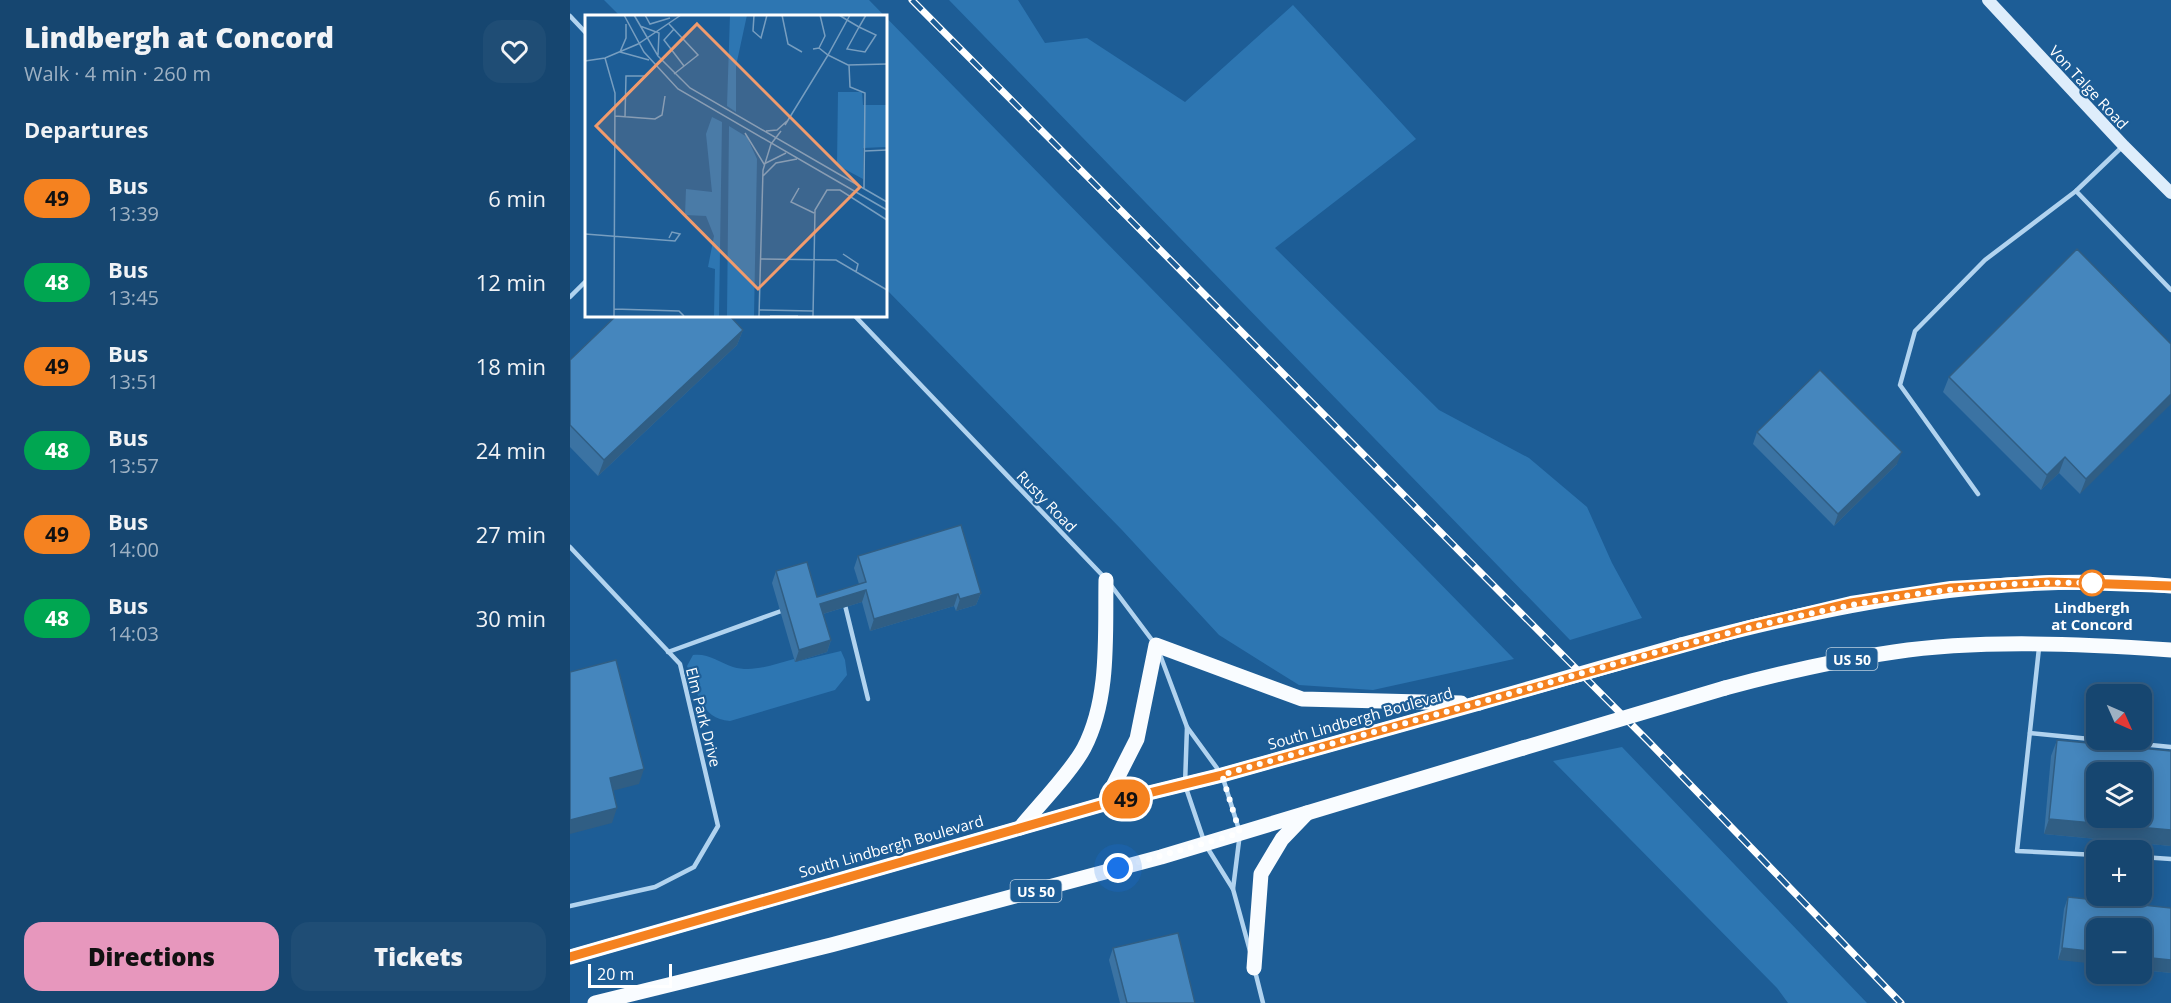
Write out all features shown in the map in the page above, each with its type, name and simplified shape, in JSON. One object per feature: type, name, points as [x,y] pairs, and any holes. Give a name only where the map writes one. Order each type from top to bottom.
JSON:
[{"type":"main road","points":[[1020,828],[1083,750],[1099,709],[1105,651],[1106,580]]},
{"type":"main road","name":"South Lindbergh Boulevard","points":[[570,957],[1104,804],[1222,775],[1681,645],[1851,603],[1951,588],[2050,582],[2171,586]]},
{"type":"main road","points":[[1104,804],[1137,739],[1156,645],[1302,699],[1479,703]]},
{"type":"main road","name":"US 50","points":[[595,1003],[925,921],[1204,844],[1523,747],[1794,670],[1896,652],[2039,645],[2171,650]]},
{"type":"main road","points":[[1254,968],[1262,874],[1282,839],[1309,812]]},
{"type":"street","name":"Von Talge Road","points":[[1988,0],[2171,193]]},
{"type":"lane","points":[[570,16],[585,32]]},
{"type":"lane","points":[[1977,494],[1900,385],[1915,331],[1985,260],[2076,191],[2124,146]]},
{"type":"lane","points":[[2076,191],[2171,290]]},
{"type":"lane","points":[[570,297],[585,282]]},
{"type":"lane","name":"Rusty Road","points":[[855,316],[1131,609],[1156,645],[1187,727],[1222,775],[1240,833]]},
{"type":"lane","name":"Elm Park Drive","points":[[570,547],[680,664],[718,826],[694,867],[655,886],[570,906]]},
{"type":"lane","points":[[841,590],[868,699]]},
{"type":"lane","points":[[668,652],[787,609]]},
{"type":"lane","points":[[2039,645],[2017,851],[2086,854]]},
{"type":"lane","name":"Rusty Road","points":[[1187,727],[1185,785],[1204,844],[1233,889]]},
{"type":"lane","points":[[2030,733],[2171,747]]},
{"type":"lane","points":[[1240,833],[1233,889],[1263,1003]]},
{"type":"lane","points":[[2152,858],[2171,859]]},
{"type":"shaded area","points":[[604,0],[869,0],[884,15],[619,15]]},
{"type":"shaded area","points":[[949,0],[1018,0],[1045,43],[1087,38],[1185,102],[1293,5],[1416,139],[1275,248],[1439,410],[1529,458],[1587,507],[1612,563],[1642,618],[1570,640]]},
{"type":"shaded area","points":[[886,17],[1514,659],[1373,690],[1299,685],[1219,635],[1122,530],[886,289]]},
{"type":"shaded area","points":[[841,651],[847,675],[835,690],[730,721],[712,715],[706,709],[687,666],[693,655],[704,655],[733,667],[749,669],[794,659],[795,662]]},
{"type":"shaded area","points":[[1622,747],[1867,1003],[1788,1003],[1777,988],[1553,761]]},
{"type":"building","points":[[2077,249],[2171,344],[2171,394],[2086,479],[2065,457],[2047,475],[1949,377]]},
{"type":"building","points":[[616,316],[730,316],[743,330],[604,460],[570,425],[570,360]]},
{"type":"building","points":[[1820,370],[1902,452],[1838,514],[1757,432]]},
{"type":"building","points":[[961,525],[981,593],[960,599],[958,594],[874,619],[866,590],[820,604],[831,640],[799,650],[776,571],[807,562],[817,597],[866,582],[858,556]]},
{"type":"building","points":[[616,660],[644,769],[610,778],[617,808],[570,820],[570,672]]},
{"type":"building","points":[[2057,740],[2086,743],[2086,750],[2171,751],[2171,830],[2149,828],[2152,828],[2152,762],[2086,762],[2086,822],[2049,819]]},
{"type":"building","points":[[2068,897],[2086,899],[2086,906],[2171,908],[2171,960],[2152,958],[2152,918],[2086,918],[2086,951],[2062,948]]},
{"type":"building","points":[[1178,933],[1195,1003],[1127,1003],[1113,948]]},
{"type":"railway","points":[[912,0],[1650,743],[1901,1003]]},
{"type":"bus line","name":"49","points":[[570,957],[1104,804],[1222,775],[1659,651],[1851,603],[1951,588],[2050,582],[2171,586]]},
{"type":"place","name":"Lindbergh at Concord","points":[[2092,583]]},
{"type":"route","points":[[1118,868],[1240,833],[1222,775],[1681,645],[1851,603],[1951,588],[2050,582],[2092,583]]}]
